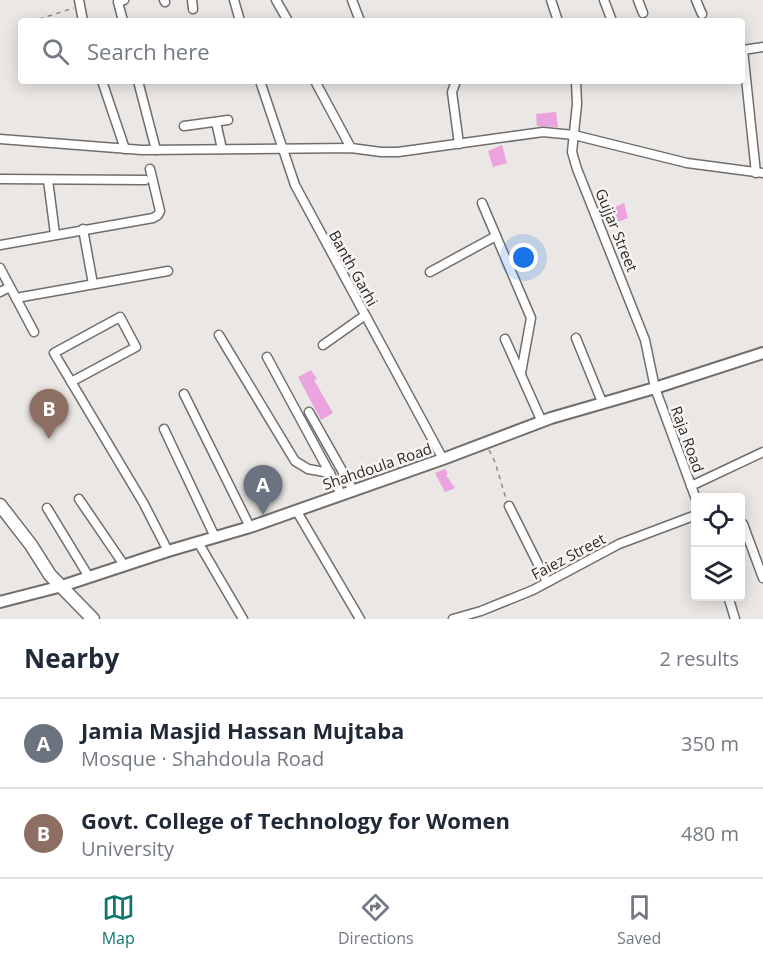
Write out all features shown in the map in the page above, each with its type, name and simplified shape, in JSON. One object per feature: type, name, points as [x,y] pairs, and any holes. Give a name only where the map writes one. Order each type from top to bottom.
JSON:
[{"type":"main road","points":[[0,505],[50,574],[93,619]]},
{"type":"street","points":[[234,0],[239,18]]},
{"type":"street","points":[[276,0],[286,18]]},
{"type":"street","points":[[352,0],[359,18]]},
{"type":"street","points":[[551,0],[557,18]]},
{"type":"street","points":[[604,0],[611,18]]},
{"type":"street","points":[[638,0],[643,13]]},
{"type":"street","points":[[696,0],[702,14]]},
{"type":"street","points":[[120,1],[123,18]]},
{"type":"street","points":[[80,3],[82,18]]},
{"type":"street","points":[[745,50],[763,47]]},
{"type":"street","points":[[0,139],[125,149],[351,148],[398,152],[543,132],[574,135],[687,163],[760,173],[745,64]]},
{"type":"street","points":[[103,84],[125,149]]},
{"type":"street","points":[[139,84],[156,150]]},
{"type":"street","name":"Banth Garhi","points":[[261,84],[295,185],[443,459]]},
{"type":"street","points":[[317,84],[351,148]]},
{"type":"street","points":[[455,84],[452,92],[459,144]]},
{"type":"street","name":"Gujjar Street","points":[[576,84],[572,152],[645,340],[655,388]]},
{"type":"street","points":[[184,126],[228,120]]},
{"type":"street","points":[[216,122],[222,149]]},
{"type":"street","points":[[0,245],[153,218],[160,211],[150,169]]},
{"type":"street","points":[[0,179],[145,180]]},
{"type":"street","points":[[48,180],[55,234]]},
{"type":"street","points":[[482,203],[531,318],[521,373]]},
{"type":"street","points":[[83,229],[93,284]]},
{"type":"street","points":[[430,272],[496,236]]},
{"type":"street","points":[[0,268],[33,332]]},
{"type":"street","points":[[16,298],[168,272]]},
{"type":"street","points":[[0,292],[10,287]]},
{"type":"street","points":[[323,345],[364,316]]},
{"type":"street","points":[[71,382],[136,347],[120,317],[54,352],[71,382],[144,504],[168,550]]},
{"type":"street","points":[[219,335],[294,461],[308,469],[330,473]]},
{"type":"street","points":[[576,338],[602,402]]},
{"type":"street","points":[[505,339],[542,422]]},
{"type":"street","name":"Shahdoula Road","points":[[0,602],[63,586],[168,550],[250,526],[542,422],[763,352]]},
{"type":"street","points":[[267,357],[341,494]]},
{"type":"street","name":"Raja Road","points":[[655,388],[694,493]]},
{"type":"street","points":[[184,394],[250,526]]},
{"type":"street","points":[[309,412],[352,490]]},
{"type":"street","points":[[164,429],[215,537]]},
{"type":"street","points":[[691,486],[763,452]]},
{"type":"street","points":[[79,499],[124,565]]},
{"type":"street","points":[[509,506],[548,582]]},
{"type":"street","points":[[47,508],[89,577]]},
{"type":"street","points":[[296,510],[360,619]]},
{"type":"street","name":"Faiez Street","points":[[453,619],[481,611],[548,582],[619,544],[691,517]]},
{"type":"street","points":[[745,529],[763,578]]},
{"type":"street","points":[[198,542],[243,619]]},
{"type":"street","points":[[729,601],[735,619]]},
{"type":"path","points":[[42,18],[80,3]]},
{"type":"path","points":[[485,443],[495,462],[509,506]]},
{"type":"building","points":[[556,112],[558,127],[537,126],[536,114]]},
{"type":"building","points":[[502,145],[507,163],[493,167],[488,151]]},
{"type":"building","points":[[624,203],[628,218],[607,226],[602,213]]},
{"type":"building","points":[[311,370],[317,379],[314,380],[333,413],[321,420],[298,377]]},
{"type":"building","points":[[445,469],[448,474],[446,475],[455,488],[445,492],[435,473]]},
{"type":"place","name":"Govt. College of Technology for Women","points":[[49,439]]},
{"type":"place","name":"Jamia Masjid Hassan Mujtaba","points":[[263,515]]}]
